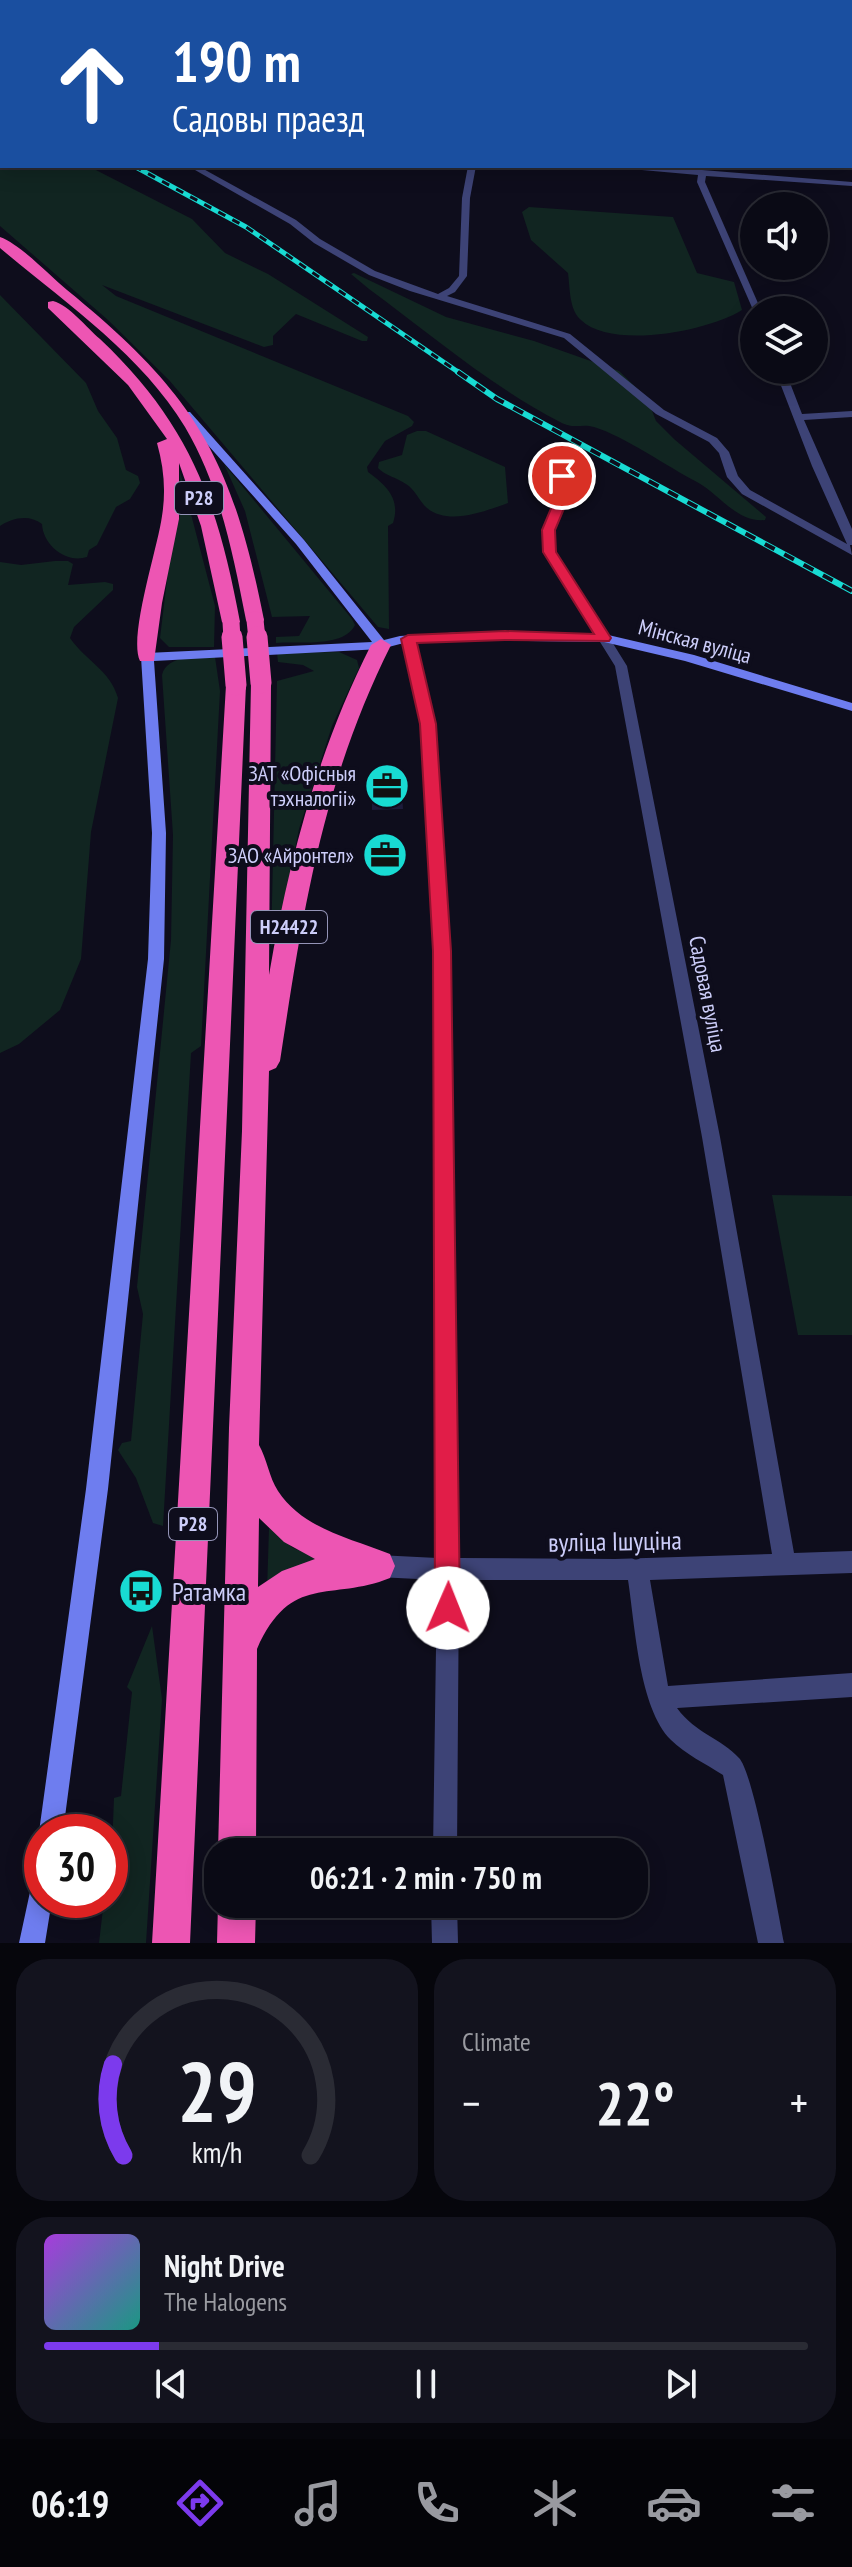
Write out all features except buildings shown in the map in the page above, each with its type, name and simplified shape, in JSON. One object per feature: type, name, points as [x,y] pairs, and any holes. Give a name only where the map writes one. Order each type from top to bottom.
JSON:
[{"type":"highway","name":"Р28","points":[[0,241],[97,322],[176,404],[197,437],[228,506],[255,620],[261,683],[255,1131],[244,1428],[237,1838]]},
{"type":"highway","name":"Р28","points":[[0,260],[37,291],[136,387],[172,435],[209,524],[231,622],[236,685],[170,1941]]},
{"type":"highway","points":[[136,387],[166,446],[172,469],[172,519],[153,598],[147,657]]},
{"type":"highway","name":"Н24422","points":[[255,1131],[297,879],[311,814],[341,729],[381,645]]},
{"type":"highway","points":[[244,1428],[250,1465],[282,1523],[307,1541],[378,1566]]},
{"type":"highway","points":[[239,1654],[250,1622],[265,1601],[283,1587],[328,1571],[378,1566]]},
{"type":"highway","points":[[236,1943],[237,1918]]},
{"type":"street","points":[[196,168],[293,222],[356,266],[439,297],[567,336],[660,412],[713,440],[724,452],[733,477],[746,492],[852,551]]},
{"type":"street","points":[[439,297],[452,290],[463,276],[466,198],[472,168]]},
{"type":"street","points":[[635,168],[852,184]]},
{"type":"street","points":[[702,172],[701,182],[750,296]]},
{"type":"street","points":[[786,384],[834,509],[852,542]]},
{"type":"street","points":[[176,404],[300,542],[381,645]]},
{"type":"street","points":[[799,417],[852,414]]},
{"type":"street","name":"Садовая вуліца","points":[[547,465],[567,483],[549,530],[550,552],[621,666],[717,1168],[785,1564]]},
{"type":"street","name":"Мінская вуліца","points":[[147,657],[381,645],[408,639],[505,636],[604,638],[689,658],[852,707]]},
{"type":"street","points":[[408,639],[428,724],[442,951],[448,1570],[445,1838]]},
{"type":"street","points":[[53,1814],[97,1489],[156,959],[159,833],[147,657]]},
{"type":"street","name":"вуліца Ішуціна","points":[[378,1566],[448,1570],[637,1570],[852,1562]]},
{"type":"street","points":[[637,1570],[659,1698],[680,1732],[732,1767],[739,1787],[771,1943]]},
{"type":"street","points":[[659,1698],[852,1685]]},
{"type":"street","points":[[32,1943],[36,1918]]},
{"type":"street","points":[[444,1918],[445,1943]]},
{"type":"green space","points":[[0,168],[92,168],[192,219],[225,253],[268,274],[368,337],[367,341],[362,341],[296,314],[273,336],[273,345],[264,347],[102,285],[116,296],[408,416],[414,422],[385,441],[367,467],[368,472],[390,493],[395,507],[393,523],[388,526],[389,629],[378,627],[169,380],[108,320],[0,226]]},
{"type":"green space","points":[[529,207],[673,217],[697,273],[734,282],[740,311],[707,325],[661,334],[637,336],[595,329],[577,316],[568,273],[531,240],[522,212]]},
{"type":"green space","points":[[351,274],[446,317],[534,341],[619,371],[647,398],[656,421],[766,517],[765,520],[755,520],[737,512],[705,487],[619,437],[594,427],[565,424],[510,393],[369,289]]},
{"type":"green space","points":[[0,295],[86,383],[98,411],[117,438],[126,470],[138,476],[140,483],[130,499],[116,507],[97,545],[89,550],[87,557],[71,558],[57,551],[46,539],[42,524],[32,519],[15,519],[0,526]]},
{"type":"green space","points":[[426,431],[505,467],[508,503],[478,513],[456,516],[446,516],[427,508],[409,486],[378,468],[379,462],[402,455],[407,435]]},
{"type":"green space","points":[[224,464],[352,619],[355,625],[349,632],[331,640],[276,643],[276,637],[299,636],[310,616],[272,617],[245,511]]},
{"type":"green space","points":[[180,472],[215,606],[214,647],[169,647],[160,638],[170,555],[181,511]]},
{"type":"green space","points":[[55,561],[73,564],[68,585],[113,584],[113,590],[74,627],[70,638],[104,673],[118,698],[91,832],[81,959],[60,1010],[19,1044],[0,1053],[0,562],[21,565]]},
{"type":"green space","points":[[339,652],[357,660],[359,668],[332,726],[299,829],[276,943],[271,946],[277,681],[314,671],[303,665],[278,662],[277,653]]},
{"type":"green space","points":[[215,657],[220,691],[201,1046],[191,1053],[163,1526],[153,1523],[136,1478],[118,1450],[122,1443],[131,1441],[143,1314],[137,1287],[171,940],[173,835],[162,675],[165,668],[176,660]]},
{"type":"green space","points":[[772,1195],[852,1196],[852,1335],[798,1335]]},
{"type":"green space","points":[[269,1528],[293,1548],[327,1561],[267,1591]]},
{"type":"green space","points":[[152,1626],[162,1699],[146,1943],[99,1943],[102,1918],[128,1918],[128,1814],[113,1814],[114,1798],[121,1796],[132,1692],[127,1687]]},
{"type":"railway","points":[[138,168],[246,227],[461,374]]},
{"type":"railway","points":[[458,372],[497,399],[852,591]]},
{"type":"place","name":"ЗАТ «Офісныя тэхналогіі»","points":[[387,786]]},
{"type":"place","name":"ЗАО «Айронтел»","points":[[385,855]]},
{"type":"place","name":"Ратамка","points":[[141,1591]]},
{"type":"route","points":[[448,1608],[442,951],[428,724],[408,639],[463,636],[604,638],[550,552],[549,530],[567,487],[566,479],[562,476]]}]
